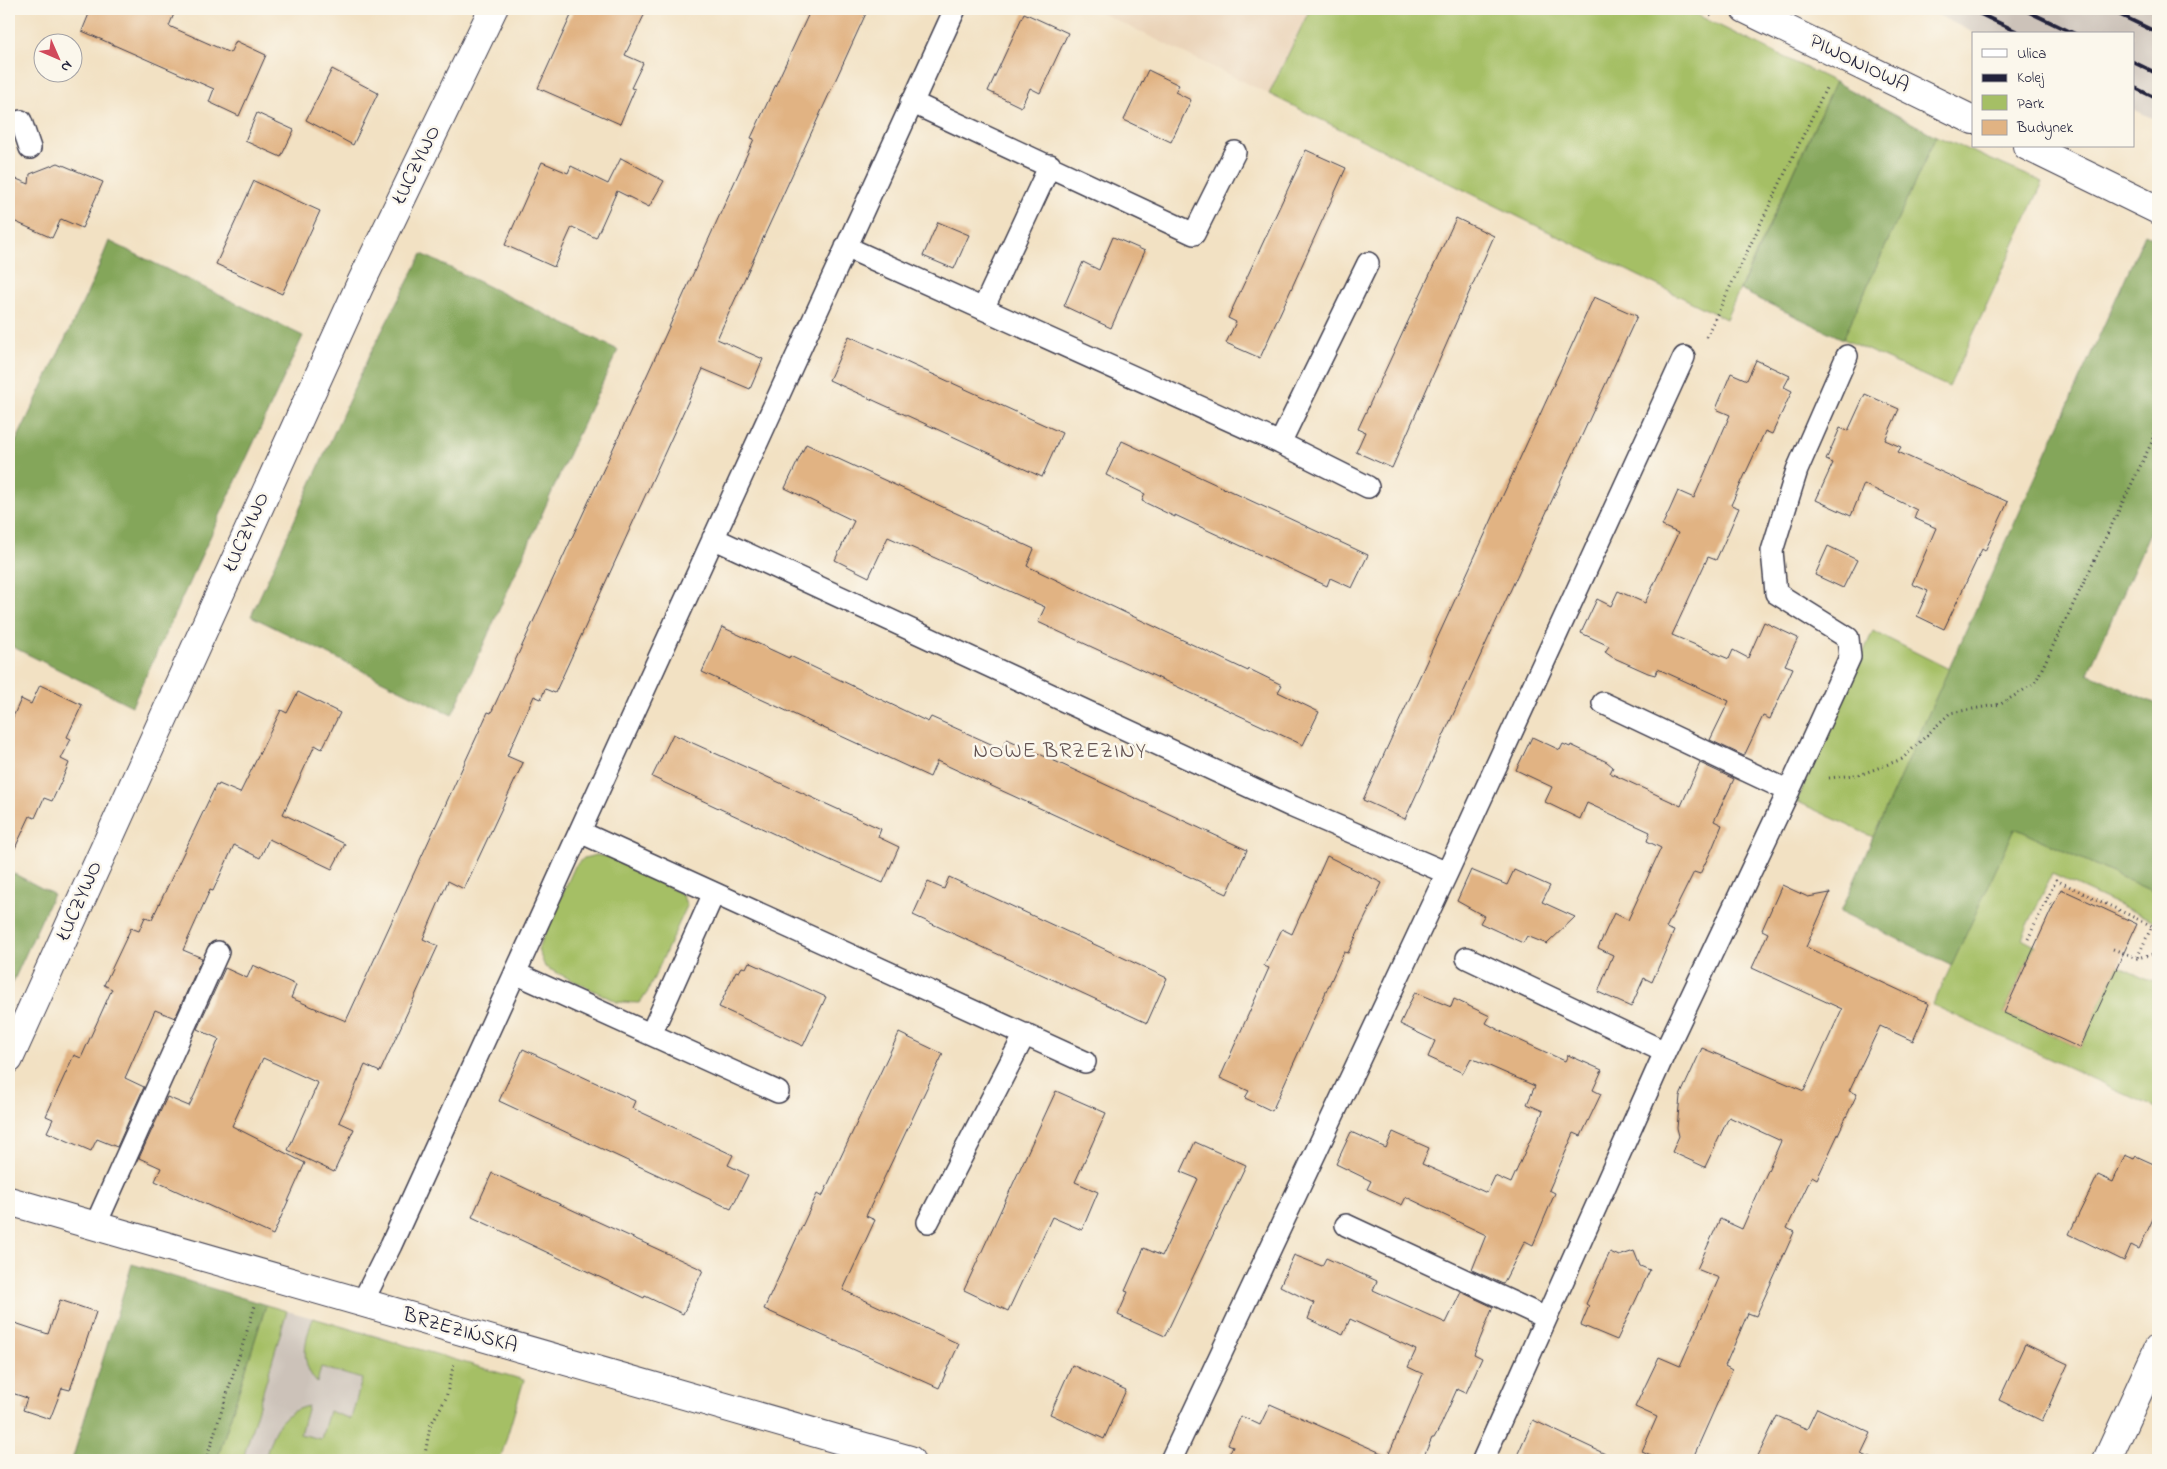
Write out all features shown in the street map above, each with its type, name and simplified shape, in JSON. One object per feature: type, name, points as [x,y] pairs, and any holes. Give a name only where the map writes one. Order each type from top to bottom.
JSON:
[{"type":"street","name":"ŁUCZYWO","points":[[9,1059],[359,287],[493,9]]},
{"type":"street","name":"PIWONIOWA","points":[[1745,9],[1972,120]]},
{"type":"street","points":[[2031,148],[2158,210]]},
{"type":"street","name":"BRZEZIŃSKA","points":[[9,1201],[910,1460]]},
{"type":"street","points":[[2107,1460],[2158,1348]]},
{"type":"lane","points":[[362,1303],[391,1245],[955,9]]},
{"type":"lane","points":[[911,102],[1194,234],[1235,152]]},
{"type":"lane","points":[[21,121],[30,148]]},
{"type":"lane","points":[[983,309],[1050,166]]},
{"type":"lane","points":[[846,247],[1280,443],[1368,487]]},
{"type":"lane","points":[[1280,443],[1368,263]]},
{"type":"lane","points":[[1482,1460],[1666,1052],[1850,657],[1848,638],[1776,593],[1772,552],[1797,470],[1847,356]]},
{"type":"lane","points":[[1171,1460],[1447,873],[1684,357]]},
{"type":"lane","points":[[713,538],[1293,807],[1447,873]]},
{"type":"lane","points":[[1603,703],[1791,787]]},
{"type":"lane","points":[[580,832],[1085,1062]]},
{"type":"lane","points":[[650,1034],[714,893]]},
{"type":"lane","points":[[95,1226],[218,952]]},
{"type":"lane","points":[[1467,958],[1666,1052]]},
{"type":"lane","points":[[515,973],[778,1092]]},
{"type":"lane","points":[[928,1222],[1025,1034]]},
{"type":"lane","points":[[1346,1225],[1546,1318]]},
{"type":"path","points":[[1684,357],[1701,347],[1828,82]]},
{"type":"path","points":[[1791,787],[1862,774],[1902,759],[1950,713],[2001,704],[2034,684],[2152,442],[2158,413]]},
{"type":"path","points":[[2028,939],[2056,880],[2152,926],[2137,958]]},
{"type":"path","points":[[2046,902],[2053,905]]},
{"type":"path","points":[[2112,949],[2137,958],[2153,954]]},
{"type":"path","points":[[206,1460],[266,1274]]},
{"type":"path","points":[[424,1460],[430,1426],[446,1398],[460,1330]]},
{"type":"shaded area","points":[[1093,9],[1310,9],[1269,94]]},
{"type":"shaded area","points":[[1925,9],[2152,9],[2158,12],[2158,121],[2134,109],[2134,32],[1972,32]]},
{"type":"shaded area","points":[[266,1305],[389,1339],[352,1460],[217,1460]]},
{"type":"green space","points":[[1310,9],[1685,9],[1835,82],[1726,319],[1269,94]]},
{"type":"green space","points":[[1835,82],[1936,136],[1843,339],[1740,290]]},
{"type":"green space","points":[[1936,136],[2043,182],[1949,387],[1843,339]]},
{"type":"green space","points":[[2145,234],[2158,240],[2158,514],[2088,673],[2158,705],[2158,894],[2015,828],[1952,965],[1841,912]]},
{"type":"green space","points":[[109,241],[303,336],[132,706],[9,645],[9,456],[92,283]]},
{"type":"green space","points":[[422,254],[618,350],[572,447],[452,715],[251,616],[368,358]]},
{"type":"green space","points":[[1873,631],[1949,669],[1873,837],[1796,801]]},
{"type":"green space","points":[[2015,828],[2158,894],[2158,923],[2052,874],[2022,938],[2035,945],[2004,1013],[2080,1048],[2118,965],[2158,984],[2158,1109],[1933,1005]]},
{"type":"green space","points":[[596,855],[610,857],[682,894],[687,906],[647,993],[639,1003],[617,1002],[545,967],[538,949],[575,866],[584,858]]},
{"type":"green space","points":[[9,871],[53,894],[9,991]]},
{"type":"green space","points":[[132,1264],[266,1305],[217,1460],[72,1460]]},
{"type":"green space","points":[[266,1305],[287,1311],[243,1459],[246,1460],[217,1460]]},
{"type":"green space","points":[[313,1318],[524,1380],[500,1460],[265,1460],[270,1442],[278,1426],[290,1413],[298,1409],[308,1406],[300,1434],[321,1439],[329,1411],[351,1419],[362,1379],[321,1367],[317,1383],[308,1367],[305,1351]]},
{"type":"building","points":[[91,9],[176,9],[169,26],[230,53],[236,41],[266,55],[239,116],[209,102],[214,89],[82,31]]},
{"type":"building","points":[[574,9],[647,9],[625,55],[643,63],[631,88],[635,89],[620,124],[538,88]]},
{"type":"building","points":[[811,9],[868,9],[717,339],[763,359],[750,389],[703,369],[555,693],[545,689],[541,699],[534,696],[507,756],[523,763],[464,889],[448,881],[423,939],[438,946],[380,1072],[365,1065],[339,1122],[354,1129],[334,1172],[288,1150],[318,1083],[263,1058],[232,1126],[305,1163],[273,1235],[155,1181],[161,1168],[139,1158],[167,1097],[189,1106],[195,1094],[219,1039],[197,1029],[225,968],[247,978],[253,965],[296,985],[291,998],[346,1021],[488,712],[491,713],[660,347],[754,139],[751,138]]},
{"type":"building","points":[[1024,13],[1068,33],[1040,93],[1030,88],[1021,107],[988,91]]},
{"type":"building","points":[[332,69],[378,93],[353,145],[306,120]]},
{"type":"building","points":[[1148,70],[1179,85],[1175,92],[1191,100],[1171,142],[1124,120]]},
{"type":"building","points":[[257,113],[294,130],[281,157],[245,141]]},
{"type":"building","points":[[1306,150],[1346,168],[1260,358],[1226,343],[1236,322],[1228,318]]},
{"type":"building","points":[[621,158],[664,181],[649,207],[617,191],[596,238],[572,227],[554,267],[505,245],[542,162],[568,173],[571,166],[608,184]]},
{"type":"building","points":[[58,163],[103,182],[82,228],[61,219],[52,238],[9,219],[9,176],[29,184],[30,174]]},
{"type":"building","points":[[254,181],[320,211],[282,294],[216,264]]},
{"type":"building","points":[[1456,218],[1494,236],[1392,468],[1356,452],[1365,432],[1358,429]]},
{"type":"building","points":[[938,222],[969,235],[954,269],[923,256]]},
{"type":"building","points":[[1113,237],[1145,251],[1111,328],[1064,306],[1083,262],[1099,270]]},
{"type":"building","points":[[1594,297],[1637,316],[1405,819],[1363,800]]},
{"type":"building","points":[[849,336],[1062,433],[1042,477],[829,380]]},
{"type":"building","points":[[1756,360],[1790,376],[1784,387],[1792,391],[1772,434],[1765,431],[1731,505],[1739,508],[1727,536],[1716,560],[1708,557],[1672,635],[1729,659],[1733,650],[1748,658],[1764,622],[1798,638],[1785,665],[1793,668],[1770,719],[1763,716],[1744,756],[1710,740],[1729,701],[1658,669],[1655,675],[1612,657],[1605,652],[1609,646],[1581,633],[1597,599],[1611,606],[1618,591],[1645,603],[1678,533],[1662,526],[1678,491],[1694,498],[1730,415],[1716,409],[1731,373],[1747,380]]},
{"type":"building","points":[[1865,394],[1899,409],[1885,440],[1901,447],[1898,452],[2008,502],[1985,551],[1982,549],[1944,629],[1917,616],[1928,591],[1912,584],[1936,528],[1914,518],[1917,510],[1864,484],[1851,516],[1816,500],[1833,463],[1826,460],[1840,428],[1848,431]]},
{"type":"building","points":[[1122,441],[1368,555],[1352,588],[1330,578],[1327,586],[1142,501],[1145,494],[1106,475]]},
{"type":"building","points":[[806,444],[1034,549],[1027,566],[1248,671],[1249,669],[1282,685],[1278,692],[1319,712],[1303,745],[1038,622],[1045,607],[888,537],[869,577],[835,560],[854,521],[785,488]]},
{"type":"building","points":[[1828,546],[1857,560],[1843,588],[1815,575]]},
{"type":"building","points":[[722,627],[789,658],[790,656],[928,722],[931,717],[1002,749],[1007,739],[1247,850],[1227,894],[937,761],[930,777],[702,672]]},
{"type":"building","points":[[40,685],[82,705],[67,737],[71,739],[61,759],[69,763],[61,782],[52,801],[44,798],[35,818],[30,816],[9,861],[9,726],[21,699],[31,704]]},
{"type":"building","points":[[298,692],[340,713],[322,749],[315,745],[283,814],[345,844],[332,869],[269,839],[260,858],[234,845],[213,891],[210,890],[183,950],[202,958],[175,1018],[155,1010],[125,1078],[144,1087],[117,1147],[97,1139],[91,1151],[47,1132],[53,1119],[46,1116],[74,1055],[81,1058],[112,989],[104,985],[131,928],[139,931],[145,917],[152,919],[216,785],[218,786],[219,784],[240,793],[281,710],[287,713]]},
{"type":"building","points":[[673,734],[881,829],[878,837],[899,847],[883,883],[652,777]]},
{"type":"building","points":[[1532,737],[1560,750],[1563,744],[1570,747],[1571,745],[1607,762],[1613,767],[1610,773],[1681,806],[1700,763],[1734,779],[1714,821],[1722,825],[1712,849],[1700,874],[1694,872],[1666,928],[1674,931],[1652,982],[1644,978],[1631,1007],[1598,992],[1613,955],[1598,948],[1614,913],[1628,920],[1661,848],[1647,841],[1650,832],[1587,803],[1580,819],[1545,802],[1552,787],[1516,770]]},
{"type":"building","points":[[1327,856],[1382,883],[1348,953],[1344,952],[1272,1111],[1245,1098],[1249,1091],[1220,1078],[1269,968],[1264,966],[1282,929],[1292,934]]},
{"type":"building","points":[[1471,870],[1507,885],[1514,870],[1550,886],[1542,902],[1575,917],[1547,944],[1527,936],[1523,943],[1480,923],[1484,916],[1457,901]]},
{"type":"building","points":[[949,877],[1167,978],[1147,1023],[913,915],[928,882],[944,889]]},
{"type":"building","points":[[1782,885],[1808,897],[1830,893],[1806,947],[1929,1004],[1913,1041],[1880,1026],[1849,1091],[1857,1094],[1817,1179],[1812,1176],[1787,1228],[1794,1232],[1756,1316],[1748,1313],[1725,1366],[1732,1370],[1692,1460],[1662,1460],[1642,1451],[1657,1417],[1635,1407],[1659,1357],[1680,1366],[1719,1278],[1697,1269],[1720,1219],[1742,1229],[1781,1141],[1729,1117],[1705,1167],[1672,1152],[1679,1136],[1677,1128],[1680,1096],[1702,1048],[1804,1091],[1842,1009],[1752,968],[1768,933],[1762,930]]},
{"type":"building","points":[[2061,889],[2137,924],[2080,1048],[2004,1013]]},
{"type":"building","points":[[749,962],[826,997],[803,1046],[719,1007],[736,971],[739,972],[742,967],[746,968]]},
{"type":"building","points":[[1415,992],[1451,1007],[1454,999],[1490,1016],[1486,1023],[1506,1034],[1565,1061],[1568,1055],[1602,1070],[1593,1090],[1601,1094],[1581,1136],[1574,1133],[1549,1190],[1555,1193],[1533,1245],[1525,1241],[1503,1284],[1472,1270],[1486,1235],[1406,1197],[1402,1205],[1367,1189],[1371,1181],[1336,1164],[1351,1132],[1386,1148],[1393,1132],[1429,1148],[1422,1164],[1487,1193],[1495,1176],[1511,1183],[1543,1111],[1527,1104],[1535,1086],[1471,1058],[1463,1073],[1428,1057],[1435,1041],[1400,1024]]},
{"type":"building","points":[[899,1033],[943,1054],[866,1216],[875,1220],[843,1290],[959,1344],[939,1388],[764,1309],[817,1194],[822,1197]]},
{"type":"building","points":[[523,1049],[635,1101],[632,1108],[733,1155],[728,1165],[748,1175],[731,1209],[499,1101]]},
{"type":"building","points":[[1056,1091],[1106,1113],[1075,1182],[1098,1192],[1082,1230],[1052,1217],[1008,1311],[964,1290]]},
{"type":"building","points":[[1195,1142],[1246,1165],[1165,1336],[1118,1315],[1128,1292],[1125,1291],[1144,1248],[1162,1256],[1198,1179],[1181,1172]]},
{"type":"building","points":[[2125,1155],[2134,1159],[2136,1156],[2158,1166],[2158,1208],[2139,1249],[2131,1245],[2124,1261],[2069,1234],[2098,1175],[2113,1182]]},
{"type":"building","points":[[492,1173],[703,1270],[683,1314],[645,1296],[644,1298],[472,1217]]},
{"type":"building","points":[[1634,1251],[1640,1266],[1650,1270],[1617,1340],[1581,1325],[1589,1306],[1586,1304],[1610,1252],[1619,1256]]},
{"type":"building","points":[[1294,1255],[1322,1266],[1326,1258],[1377,1281],[1373,1290],[1446,1323],[1461,1292],[1493,1307],[1474,1354],[1482,1358],[1466,1393],[1457,1389],[1441,1425],[1434,1438],[1432,1438],[1422,1460],[1226,1460],[1233,1446],[1228,1444],[1241,1416],[1260,1425],[1270,1404],[1388,1456],[1423,1374],[1408,1367],[1416,1350],[1350,1319],[1343,1335],[1308,1319],[1314,1303],[1280,1286]]},
{"type":"building","points":[[60,1300],[96,1312],[70,1390],[62,1388],[50,1419],[23,1410],[27,1398],[9,1392],[9,1321],[48,1334]]},
{"type":"building","points":[[2025,1344],[2068,1364],[2042,1421],[1999,1400]]},
{"type":"building","points":[[1072,1365],[1126,1390],[1104,1439],[1050,1414]]},
{"type":"building","points":[[1817,1408],[1871,1433],[1861,1454],[1876,1460],[1756,1460],[1777,1416],[1807,1429]]},
{"type":"building","points":[[1533,1420],[1618,1460],[1515,1460]]},
{"type":"railway","points":[[1970,9],[2018,32]]},
{"type":"railway","points":[[2023,9],[2071,32]]},
{"type":"railway","points":[[2108,9],[2158,33]]},
{"type":"railway","points":[[2134,62],[2158,74]]},
{"type":"railway","points":[[2134,87],[2158,99]]},
{"type":"district","name":"NOWE BRZEZINY","points":[[1060,752]]}]
